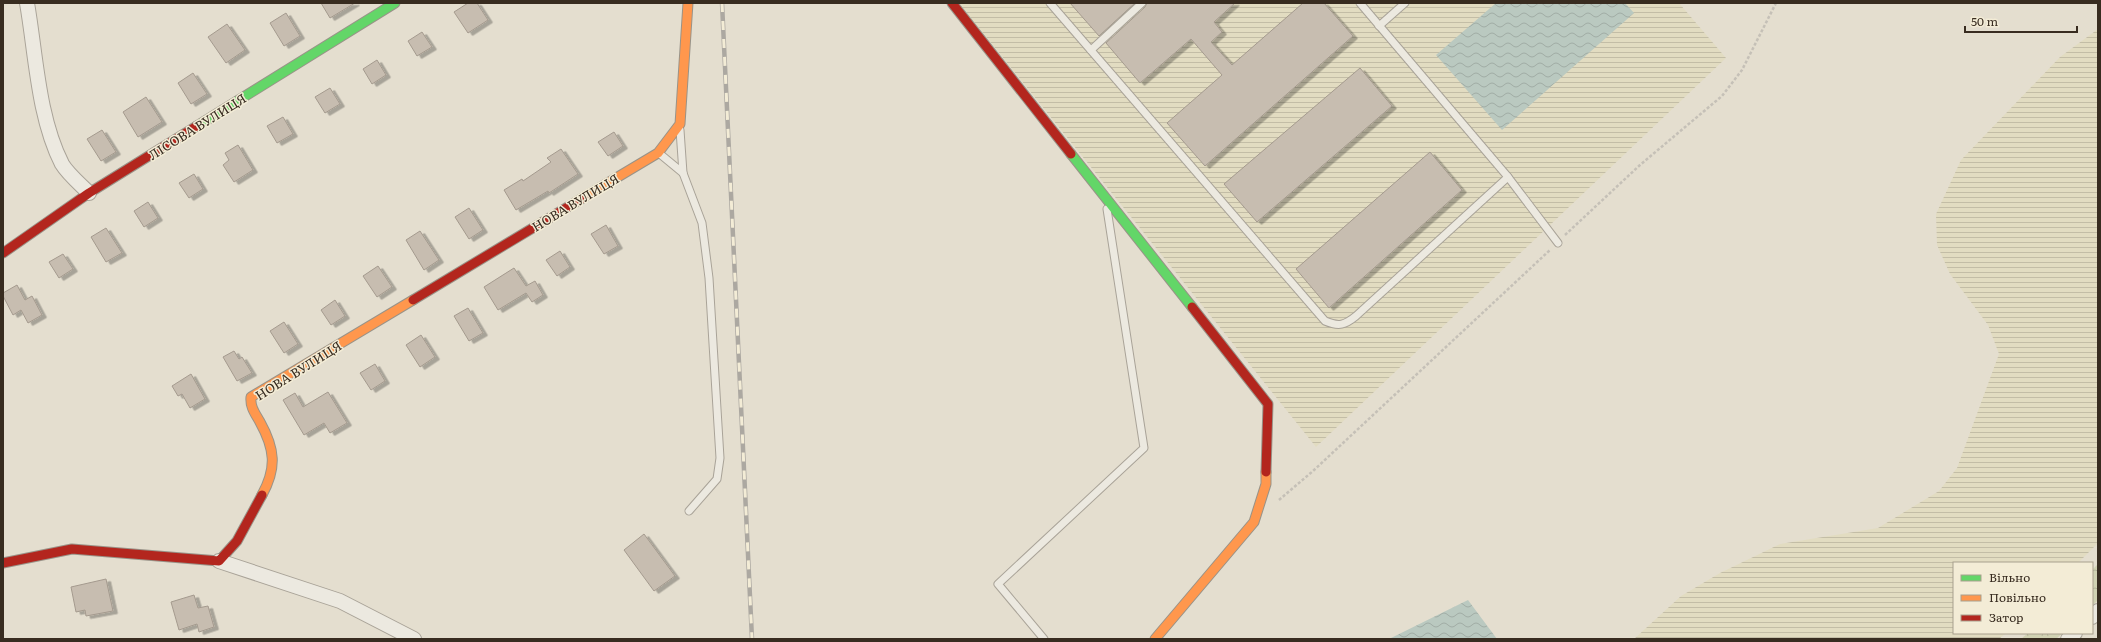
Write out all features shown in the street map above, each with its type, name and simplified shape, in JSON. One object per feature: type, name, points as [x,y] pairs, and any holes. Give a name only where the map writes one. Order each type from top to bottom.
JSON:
[{"type":"street","points":[[27,3],[45,114],[53,143],[63,165],[89,193]]},
{"type":"street","name":"ЛІСОВА ВУЛИЦЯ","points":[[3,253],[89,193],[395,3]]},
{"type":"street","points":[[680,124],[688,3]]},
{"type":"street","points":[[952,3],[1268,404],[1266,484],[1254,522],[1155,639]]},
{"type":"street","name":"НОВА ВУЛИЦЯ","points":[[219,561],[237,541],[270,480],[274,464],[268,435],[250,405],[251,397],[658,153],[680,124]]},
{"type":"street","points":[[3,563],[72,549],[219,561],[340,601],[414,639]]},
{"type":"lane","points":[[1050,3],[1325,321],[1336,326],[1345,325],[1356,316],[1508,177]]},
{"type":"lane","points":[[1091,50],[1142,3]]},
{"type":"lane","points":[[1360,3],[1508,177],[1558,243]]},
{"type":"lane","points":[[1379,26],[1405,3]]},
{"type":"lane","points":[[680,124],[683,173],[702,223],[709,278],[720,458],[717,479],[689,511]]},
{"type":"lane","points":[[658,153],[683,173]]},
{"type":"lane","points":[[1044,639],[998,584],[1144,448],[1106,199]]},
{"type":"path","points":[[1278,501],[1313,471],[1640,165],[1722,96],[1742,70],[1776,3]]},
{"type":"shaded area","points":[[959,3],[1679,3],[1726,58],[1316,447]]},
{"type":"shaded area","points":[[2098,29],[2098,543],[2079,562],[1953,562],[1953,634],[2005,634],[1999,639],[1634,639],[1681,596],[1720,573],[1780,544],[1878,528],[1939,491],[1957,468],[1999,354],[1988,325],[1950,274],[1937,245],[1936,214],[1961,160],[2060,57]]},
{"type":"green space","points":[[2098,564],[2098,600],[2093,605],[2093,569]]},
{"type":"green space","points":[[2027,634],[2062,634],[2056,639],[2021,639]]},
{"type":"water","points":[[1496,3],[1625,3],[1634,13],[1502,130],[1436,55]]},
{"type":"water","points":[[1468,600],[1497,639],[1389,639]]},
{"type":"building","points":[[321,3],[355,3],[330,18]]},
{"type":"building","points":[[468,3],[477,3],[488,20],[468,33],[454,12]]},
{"type":"building","points":[[1070,3],[1135,3],[1099,36]]},
{"type":"building","points":[[1147,3],[1235,3],[1214,22],[1222,32],[1211,42],[1232,65],[1303,3],[1324,3],[1353,36],[1205,166],[1167,123],[1222,75],[1191,39],[1140,83],[1106,43],[1145,7]]},
{"type":"building","points":[[286,13],[300,36],[284,46],[270,23]]},
{"type":"building","points":[[227,24],[245,50],[226,63],[208,37]]},
{"type":"building","points":[[422,32],[432,47],[417,56],[408,41]]},
{"type":"building","points":[[377,60],[386,75],[372,84],[363,69]]},
{"type":"building","points":[[1360,68],[1392,106],[1257,222],[1224,184]]},
{"type":"building","points":[[193,73],[207,94],[191,104],[178,83]]},
{"type":"building","points":[[330,88],[340,104],[325,113],[315,97]]},
{"type":"building","points":[[146,97],[162,122],[138,137],[123,112]]},
{"type":"building","points":[[283,117],[293,134],[277,143],[267,126]]},
{"type":"building","points":[[102,130],[116,152],[101,161],[87,139]]},
{"type":"building","points":[[614,132],[623,146],[608,156],[598,142]]},
{"type":"building","points":[[238,145],[253,170],[234,182],[223,165],[229,160],[225,153]]},
{"type":"building","points":[[561,149],[578,174],[549,193],[548,191],[516,210],[504,190],[522,179],[523,181],[551,162],[547,158]]},
{"type":"building","points":[[1430,152],[1462,190],[1329,308],[1296,269]]},
{"type":"building","points":[[194,174],[203,189],[189,198],[179,183]]},
{"type":"building","points":[[148,202],[158,218],[144,227],[134,211]]},
{"type":"building","points":[[469,208],[483,230],[469,239],[455,217]]},
{"type":"building","points":[[606,225],[618,246],[604,254],[591,234]]},
{"type":"building","points":[[106,228],[122,253],[106,262],[91,237]]},
{"type":"building","points":[[420,231],[439,260],[424,270],[406,240]]},
{"type":"building","points":[[560,251],[570,267],[557,276],[546,260]]},
{"type":"building","points":[[63,254],[73,269],[59,278],[49,262]]},
{"type":"building","points":[[378,266],[392,287],[377,297],[363,276]]},
{"type":"building","points":[[514,268],[526,286],[535,281],[543,295],[532,302],[526,293],[498,310],[484,287]]},
{"type":"building","points":[[17,285],[25,300],[32,296],[42,315],[28,323],[21,310],[13,315],[3,296],[3,293]]},
{"type":"building","points":[[335,300],[345,316],[331,325],[321,310]]},
{"type":"building","points":[[468,308],[483,333],[469,341],[454,316]]},
{"type":"building","points":[[284,322],[298,344],[284,353],[270,331]]},
{"type":"building","points":[[421,335],[435,357],[420,367],[406,345]]},
{"type":"building","points":[[234,351],[239,359],[242,357],[252,373],[237,381],[223,357]]},
{"type":"building","points":[[375,364],[385,381],[371,390],[360,373]]},
{"type":"building","points":[[191,374],[205,399],[190,408],[182,394],[178,396],[172,386]]},
{"type":"building","points":[[328,392],[347,423],[330,433],[324,423],[304,435],[283,400],[295,393],[303,407]]},
{"type":"building","points":[[644,534],[675,576],[654,591],[624,550]]},
{"type":"building","points":[[106,579],[113,611],[86,616],[85,610],[76,612],[71,587]]},
{"type":"building","points":[[194,595],[198,608],[208,606],[214,627],[199,632],[197,624],[179,630],[171,602]]},
{"type":"railway","points":[[722,3],[752,639]]},
{"type":"traffic: fast","points":[[197,126],[395,3]]},
{"type":"traffic: fast","points":[[1071,154],[1192,307]]},
{"type":"traffic: slow","points":[[586,196],[658,153],[680,124],[688,3]]},
{"type":"traffic: slow","points":[[262,495],[270,476],[272,458],[269,441],[253,410],[251,397],[413,300]]},
{"type":"traffic: slow","points":[[1155,639],[1254,522],[1266,484],[1266,472]]},
{"type":"traffic: jam","points":[[952,3],[1071,154]]},
{"type":"traffic: jam","points":[[3,253],[89,193],[197,126]]},
{"type":"traffic: jam","points":[[413,300],[586,196]]},
{"type":"traffic: jam","points":[[1192,307],[1268,404],[1266,472]]},
{"type":"traffic: jam","points":[[3,563],[72,549],[219,561],[237,541],[262,495]]}]
